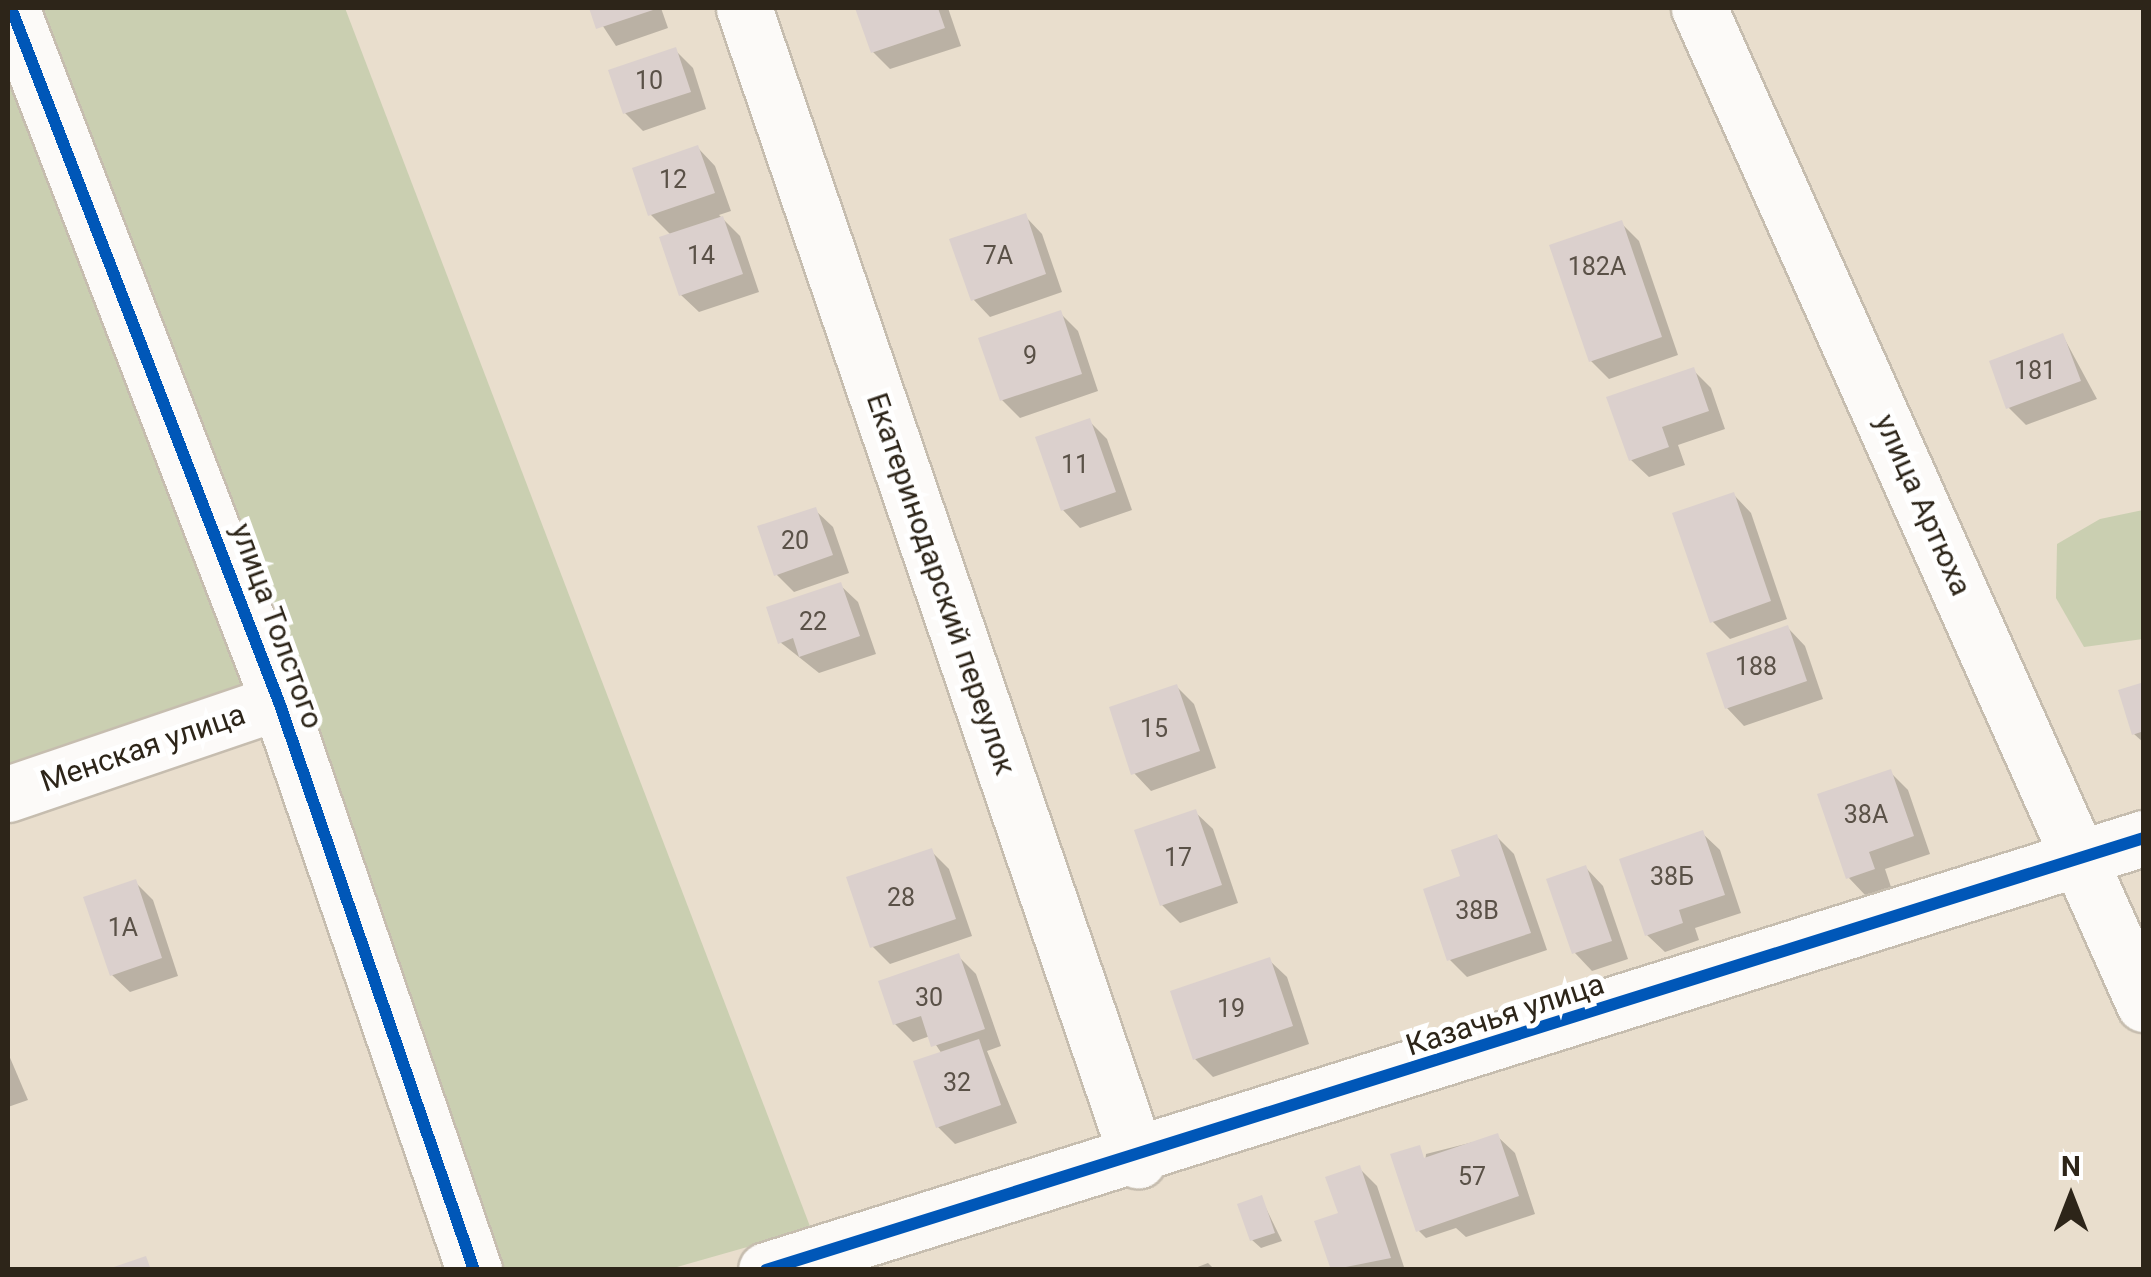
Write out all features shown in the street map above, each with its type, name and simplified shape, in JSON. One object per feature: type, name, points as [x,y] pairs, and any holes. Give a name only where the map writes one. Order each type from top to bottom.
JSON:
[{"type":"street","name":"улица Толстого","points":[[11,8],[279,702],[474,1270]]},
{"type":"street","name":"Екатеринодарский переулок","points":[[744,8],[1138,1160]]},
{"type":"street","name":"улица Артюха","points":[[1699,8],[2081,854],[2144,1004]]},
{"type":"street","name":"Менская улица","points":[[8,794],[279,702]]},
{"type":"street","name":"Казачья улица","points":[[766,1270],[1138,1160],[2081,854],[2144,838]]},
{"type":"green space","points":[[31,8],[345,8],[811,1229],[670,1269],[494,1269]]},
{"type":"green space","points":[[8,49],[246,671],[245,692],[8,774]]},
{"type":"green space","points":[[2143,510],[2143,639],[2084,647],[2056,598],[2057,544],[2100,519]]},
{"type":"building","points":[[589,8],[659,8],[596,29]]},
{"type":"building","points":[[855,8],[938,8],[945,28],[871,53]]},
{"type":"building","points":[[676,47],[691,92],[623,114],[608,70]]},
{"type":"building","points":[[698,145],[715,193],[648,216],[632,168]]},
{"type":"building","points":[[1026,213],[1046,274],[971,301],[949,239]]},
{"type":"building","points":[[723,216],[743,274],[679,296],[659,237]]},
{"type":"building","points":[[1622,220],[1662,337],[1589,362],[1549,245]]},
{"type":"building","points":[[1061,310],[1082,374],[1000,401],[978,338]]},
{"type":"building","points":[[2063,333],[2081,381],[2006,409],[1989,361]]},
{"type":"building","points":[[1694,367],[1709,411],[1662,427],[1669,447],[1629,461],[1606,397]]},
{"type":"building","points":[[1090,418],[1116,492],[1061,511],[1035,437]]},
{"type":"building","points":[[1734,492],[1771,601],[1710,623],[1672,513]]},
{"type":"building","points":[[816,507],[833,555],[774,576],[757,526]]},
{"type":"building","points":[[841,582],[860,636],[799,657],[793,638],[778,644],[766,607]]},
{"type":"building","points":[[1788,625],[1807,681],[1725,709],[1706,653]]},
{"type":"building","points":[[2144,682],[2144,731],[2132,735],[2118,690]]},
{"type":"building","points":[[1177,684],[1200,751],[1131,775],[1109,707]]},
{"type":"building","points":[[1891,769],[1914,836],[1869,852],[1875,869],[1846,879],[1817,794]]},
{"type":"building","points":[[1196,809],[1222,885],[1160,906],[1134,830]]},
{"type":"building","points":[[1703,830],[1725,895],[1679,910],[1683,923],[1645,936],[1619,859]]},
{"type":"building","points":[[1497,834],[1531,933],[1447,961],[1423,889],[1460,876],[1451,850]]},
{"type":"building","points":[[932,848],[956,919],[870,948],[846,877]]},
{"type":"building","points":[[1586,865],[1612,941],[1572,954],[1546,879]]},
{"type":"building","points":[[136,879],[162,958],[110,976],[83,897]]},
{"type":"building","points":[[959,953],[985,1029],[931,1047],[921,1016],[893,1025],[878,981]]},
{"type":"building","points":[[1270,957],[1293,1026],[1193,1060],[1170,991]]},
{"type":"building","points":[[979,1039],[1001,1105],[936,1128],[913,1061]]},
{"type":"building","points":[[1498,1133],[1519,1196],[1416,1232],[1390,1154],[1420,1145],[1424,1158]]},
{"type":"building","points":[[1360,1165],[1391,1258],[1331,1270],[1314,1221],[1338,1213],[1325,1177]]},
{"type":"building","points":[[1262,1195],[1275,1233],[1250,1241],[1237,1204]]},
{"type":"building","points":[[146,1256],[151,1270],[108,1270],[108,1269]]},
{"type":"cycle path","points":[[11,8],[279,702],[474,1270]]},
{"type":"cycle path","points":[[766,1270],[2144,838]]}]
